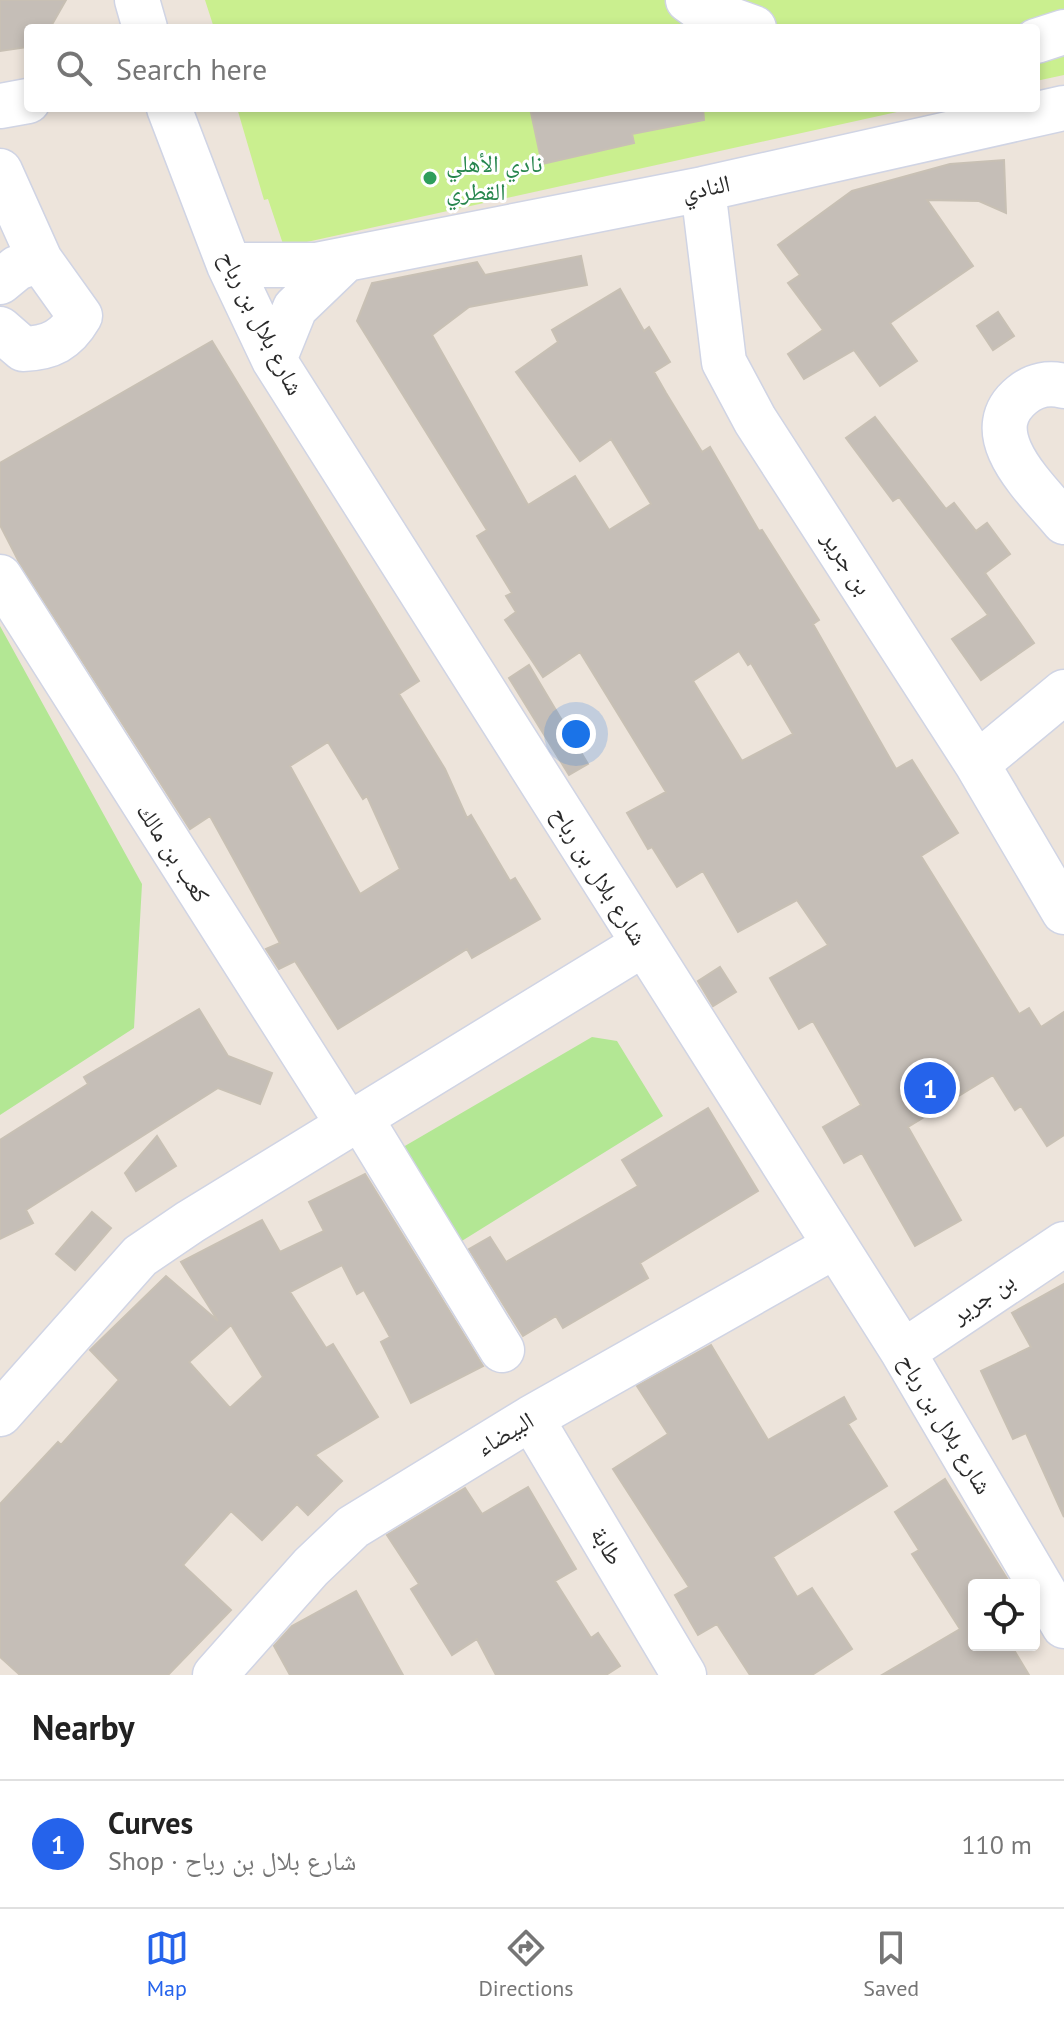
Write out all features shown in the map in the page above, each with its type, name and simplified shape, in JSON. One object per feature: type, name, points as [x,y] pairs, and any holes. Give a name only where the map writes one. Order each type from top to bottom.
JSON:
[{"type":"street","points":[[137,0],[144,24]]},
{"type":"street","points":[[688,0],[699,8],[743,24]]},
{"type":"street","points":[[1040,40],[1064,32]]},
{"type":"street","points":[[0,106],[24,102]]},
{"type":"street","name":"النادي","points":[[229,265],[316,265],[703,189],[1064,108]]},
{"type":"street","name":"شارع بلال بن رباح","points":[[171,112],[229,265],[274,360],[642,945],[903,1352],[1064,1626]]},
{"type":"street","points":[[0,171],[40,260],[80,316],[70,334],[45,348],[23,349],[0,329]]},
{"type":"street","name":"بن جرير","points":[[703,189],[724,362],[755,420],[977,764],[1064,912]]},
{"type":"street","points":[[274,360],[295,308],[346,259]]},
{"type":"street","points":[[0,282],[17,268],[40,260]]},
{"type":"street","points":[[1064,386],[1043,384],[1028,390],[1015,400],[1004,429],[1006,445],[1014,459],[1064,522]]},
{"type":"street","name":"كعب بن مالك","points":[[0,577],[502,1350]]},
{"type":"street","points":[[977,764],[1064,692]]},
{"type":"street","points":[[0,1414],[140,1256],[642,945]]},
{"type":"street","name":"بن جرير","points":[[903,1352],[1064,1244]]},
{"type":"street","name":"البيضاء","points":[[215,1675],[311,1567],[353,1527],[531,1418],[835,1246]]},
{"type":"street","name":"طابة","points":[[531,1418],[684,1675]]},
{"type":"green space","points":[[205,0],[1064,0],[1064,75],[1040,80],[1040,24],[213,24]]},
{"type":"green space","name":"نادي الأهلي القطري","points":[[238,112],[897,112],[284,247],[268,199],[264,200]]},
{"type":"green space","points":[[0,626],[142,884],[134,1028],[0,1115]]},
{"type":"green space","points":[[592,1037],[617,1041],[663,1116],[457,1244],[398,1150]]},
{"type":"building","points":[[0,0],[66,0],[52,24],[24,24],[24,48],[0,51]]},
{"type":"building","points":[[531,112],[703,112],[704,120],[632,134],[634,143],[542,164]]},
{"type":"building","points":[[1004,160],[1006,213],[979,201],[927,200],[973,266],[890,323],[917,361],[880,386],[854,350],[804,379],[788,354],[823,330],[788,283],[800,275],[778,245],[852,191],[950,164]]},
{"type":"building","points":[[581,256],[587,285],[469,307],[432,335],[528,505],[575,476],[609,530],[651,504],[611,439],[580,461],[516,372],[558,342],[552,330],[620,289],[644,331],[649,327],[670,362],[654,372],[666,393],[702,452],[710,447],[759,531],[762,530],[819,620],[813,624],[896,769],[912,760],[958,833],[921,856],[1019,1014],[1029,1008],[1041,1027],[1064,1012],[1064,1135],[1047,1146],[1021,1106],[1015,1110],[993,1075],[908,1127],[961,1220],[915,1246],[862,1153],[844,1163],[823,1127],[861,1105],[813,1021],[799,1029],[770,978],[828,945],[797,900],[738,932],[703,871],[677,887],[652,847],[648,849],[627,813],[666,792],[580,652],[543,677],[505,620],[516,612],[506,596],[512,593],[477,536],[487,530],[357,321],[372,283],[477,262],[485,275]],"holes":[[[739,651],[748,665],[751,663],[793,734],[742,761],[693,681]]]},
{"type":"building","points":[[998,312],[1014,336],[993,350],[977,326]]},
{"type":"building","points":[[212,341],[419,681],[399,694],[445,769],[467,818],[471,815],[510,881],[515,878],[540,919],[472,958],[467,949],[338,1029],[295,961],[279,969],[266,949],[280,943],[210,816],[190,829],[19,562],[0,525],[0,463]],"holes":[[[328,742],[363,799],[367,796],[400,869],[360,894],[290,766]]]},
{"type":"building","points":[[875,417],[946,509],[954,503],[976,531],[987,523],[1010,554],[985,573],[1034,643],[981,680],[952,639],[988,615],[899,497],[893,501],[846,438]]},
{"type":"building","points":[[529,665],[588,764],[569,775],[509,678]]},
{"type":"building","points":[[720,967],[736,992],[713,1006],[698,981]]},
{"type":"building","points":[[199,1009],[228,1056],[272,1073],[260,1104],[218,1088],[26,1210],[33,1223],[0,1239],[0,1140],[88,1084],[84,1077]]},
{"type":"building","points":[[708,1108],[758,1191],[640,1263],[648,1278],[563,1328],[556,1316],[523,1336],[469,1249],[490,1237],[506,1262],[638,1186],[622,1160]]},
{"type":"building","points":[[157,1136],[176,1166],[136,1191],[125,1173]]},
{"type":"building","points":[[365,1174],[483,1366],[411,1403],[381,1342],[390,1337],[364,1290],[357,1294],[342,1265],[290,1292],[326,1348],[333,1344],[378,1417],[315,1455],[342,1481],[308,1515],[297,1504],[262,1540],[231,1511],[183,1565],[231,1610],[168,1675],[20,1675],[0,1657],[0,1504],[58,1442],[61,1445],[119,1380],[90,1350],[166,1276],[218,1321],[181,1262],[262,1220],[280,1252],[324,1231],[309,1202]],"holes":[[[231,1325],[263,1377],[230,1408],[189,1362]]]},
{"type":"building","points":[[92,1212],[111,1228],[75,1270],[56,1254]]},
{"type":"building","points":[[1064,1284],[1064,1517],[1026,1433],[1013,1439],[981,1371],[1031,1347],[1012,1313]]},
{"type":"building","points":[[711,1345],[768,1440],[844,1397],[856,1419],[848,1424],[887,1486],[773,1557],[797,1597],[812,1588],[852,1649],[812,1675],[750,1675],[717,1624],[698,1635],[675,1595],[689,1587],[613,1469],[668,1434],[637,1386]]},
{"type":"building","points":[[945,1479],[1007,1579],[968,1579],[968,1651],[1015,1651],[1029,1675],[882,1675],[960,1629],[912,1554],[919,1550],[895,1512]]},
{"type":"building","points":[[528,1487],[576,1569],[555,1581],[591,1638],[598,1633],[620,1666],[606,1675],[496,1675],[477,1639],[452,1655],[411,1589],[419,1584],[387,1535],[465,1488],[482,1514]]},
{"type":"building","points":[[356,1591],[403,1675],[290,1675],[274,1646],[292,1626]]},
{"type":"place","name":"نادي الأهلي القطري","points":[[430,178]]},
{"type":"place","name":"Curves","points":[[930,1088]]}]
